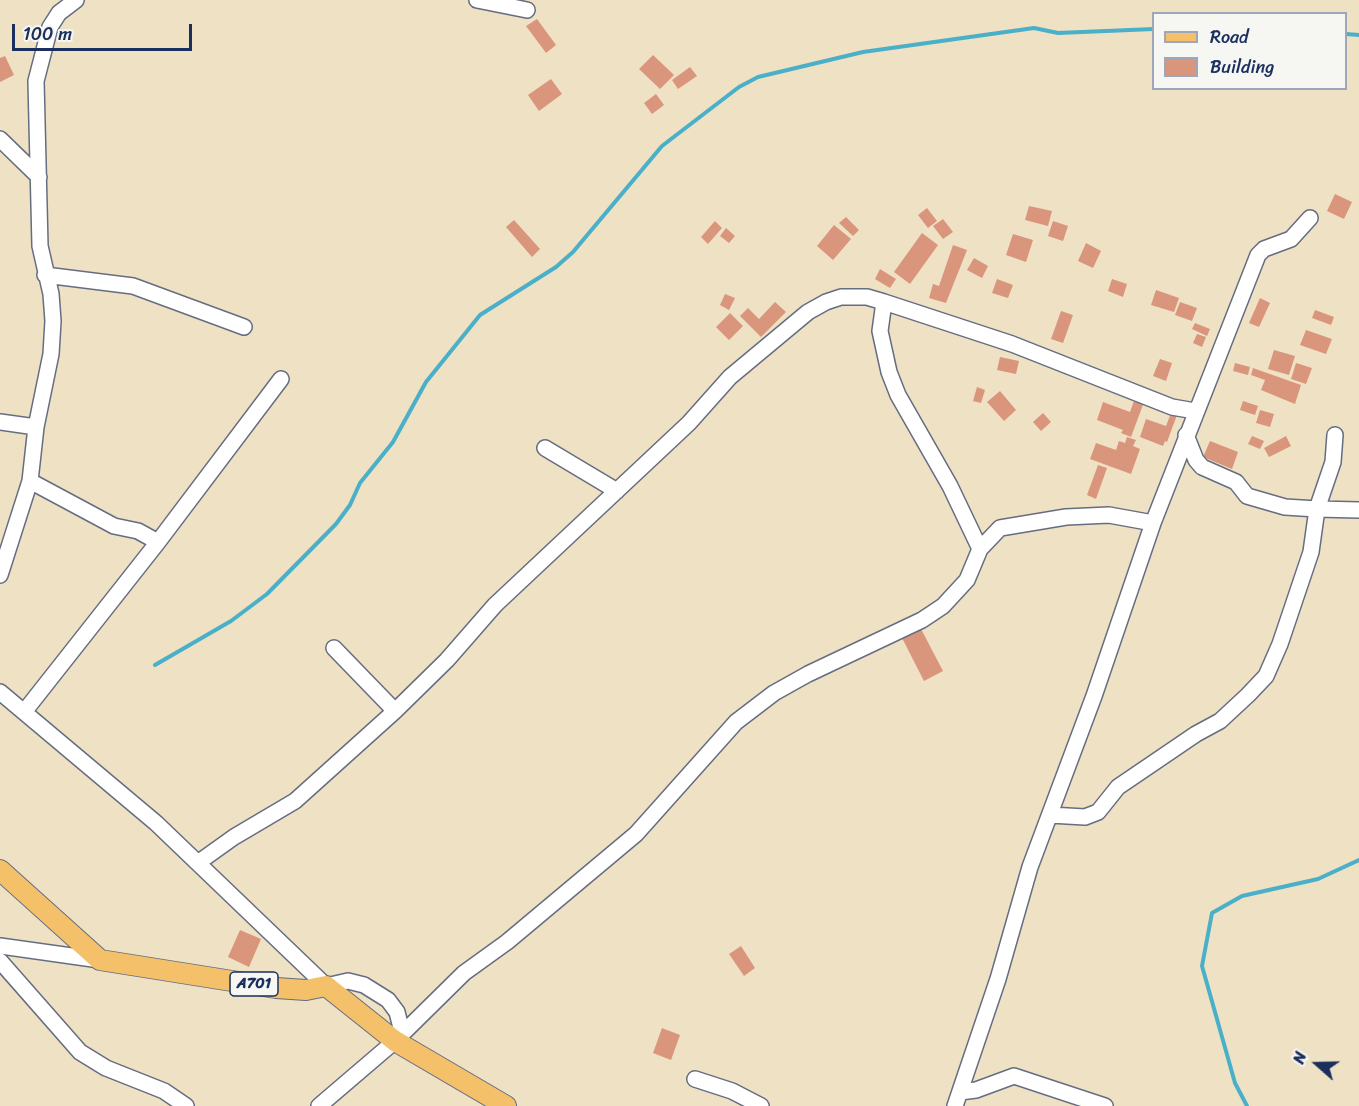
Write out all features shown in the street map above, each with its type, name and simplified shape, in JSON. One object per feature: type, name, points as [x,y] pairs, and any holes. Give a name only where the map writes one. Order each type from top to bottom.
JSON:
[{"type":"main road","points":[[0,870],[100,960]]},
{"type":"main road","name":"A701","points":[[100,960],[276,988],[306,990],[326,986]]},
{"type":"main road","points":[[326,986],[395,1041],[506,1106]]},
{"type":"street","points":[[0,575],[30,481],[36,427],[51,354],[53,321],[51,294],[40,246],[36,81],[50,27],[59,13],[76,0]]},
{"type":"street","points":[[477,0],[527,10]]},
{"type":"street","points":[[0,139],[39,177]]},
{"type":"street","points":[[957,1099],[998,979],[1030,867],[1094,696],[1195,411],[1213,372],[1258,255],[1264,249],[1291,239],[1310,218]]},
{"type":"street","points":[[45,275],[132,286],[244,327]]},
{"type":"street","points":[[198,862],[234,837],[295,801],[395,711],[447,660],[503,597],[689,423],[730,377],[808,312],[842,297],[867,297],[1012,344],[1172,407],[1195,411]]},
{"type":"street","points":[[884,302],[880,331],[889,372],[898,394],[950,486],[980,549]]},
{"type":"street","points":[[24,712],[158,542],[281,379]]},
{"type":"street","points":[[0,422],[36,427]]},
{"type":"street","points":[[1186,435],[1196,460],[1202,467],[1236,483],[1247,496],[1285,507],[1359,510]]},
{"type":"street","points":[[1050,815],[1085,817],[1098,812],[1118,787],[1196,734],[1220,721],[1266,676],[1280,645],[1311,552],[1317,509],[1333,462],[1335,435]]},
{"type":"street","points":[[545,448],[617,491]]},
{"type":"street","points":[[30,481],[114,526],[138,531],[158,542]]},
{"type":"street","points":[[319,1106],[395,1041],[464,973],[507,942],[636,834],[736,722],[791,684],[922,620],[943,606],[967,580],[980,549],[1000,528],[1066,517],[1109,515],[1154,523]]},
{"type":"street","points":[[334,648],[395,711]]},
{"type":"street","points":[[0,692],[156,823],[326,986],[348,981],[378,991],[397,1012],[401,1028],[395,1041]]},
{"type":"street","points":[[100,960],[7,947],[0,959],[80,1052],[106,1068],[164,1090],[186,1106]]},
{"type":"street","points":[[957,1099],[1014,1076],[1105,1106]]},
{"type":"street","points":[[695,1079],[732,1091],[761,1106]]},
{"type":"building","points":[[537,19],[556,45],[546,53],[526,26]]},
{"type":"building","points":[[653,55],[674,75],[660,89],[639,69]]},
{"type":"building","points":[[5,56],[14,75],[0,82],[0,58]]},
{"type":"building","points":[[690,67],[697,76],[678,89],[672,80]]},
{"type":"building","points":[[551,79],[562,94],[539,111],[528,95]]},
{"type":"building","points":[[656,94],[664,105],[652,114],[644,103]]},
{"type":"building","points":[[1335,194],[1352,202],[1344,219],[1327,211]]},
{"type":"building","points":[[1029,206],[1052,211],[1048,226],[1025,220]]},
{"type":"building","points":[[927,208],[937,221],[928,228],[918,215]]},
{"type":"building","points":[[846,217],[859,230],[853,236],[839,223]]},
{"type":"building","points":[[943,219],[953,232],[943,239],[933,226]]},
{"type":"building","points":[[514,220],[540,249],[532,257],[506,227]]},
{"type":"building","points":[[715,221],[722,228],[708,244],[701,237]]},
{"type":"building","points":[[1053,221],[1068,226],[1063,241],[1048,236]]},
{"type":"building","points":[[834,225],[851,239],[833,260],[817,246]]},
{"type":"building","points":[[726,228],[735,236],[729,243],[720,236]]},
{"type":"building","points":[[922,233],[938,245],[910,284],[894,272]]},
{"type":"building","points":[[1013,234],[1033,240],[1026,262],[1006,255]]},
{"type":"building","points":[[1086,243],[1101,251],[1093,268],[1078,261]]},
{"type":"building","points":[[953,245],[967,250],[946,303],[929,298],[933,284],[939,286]]},
{"type":"building","points":[[974,258],[988,266],[982,278],[967,270]]},
{"type":"building","points":[[880,269],[896,279],[890,288],[875,279]]},
{"type":"building","points":[[997,279],[1013,285],[1008,298],[992,293]]},
{"type":"building","points":[[1112,279],[1127,284],[1123,297],[1108,291]]},
{"type":"building","points":[[1156,290],[1179,298],[1174,312],[1151,305]]},
{"type":"building","points":[[725,294],[735,298],[729,310],[720,305]]},
{"type":"building","points":[[1260,298],[1270,303],[1259,327],[1249,323]]},
{"type":"building","points":[[775,302],[786,312],[761,337],[740,316],[748,308],[759,319]]},
{"type":"building","points":[[1180,302],[1197,308],[1192,321],[1175,315]]},
{"type":"building","points":[[1315,310],[1334,317],[1331,325],[1312,318]]},
{"type":"building","points":[[1061,311],[1073,315],[1063,343],[1051,339]]},
{"type":"building","points":[[730,313],[743,326],[729,340],[716,327]]},
{"type":"building","points":[[1195,323],[1210,329],[1207,336],[1192,329]]},
{"type":"building","points":[[1306,330],[1332,339],[1326,354],[1300,345]]},
{"type":"building","points":[[1197,334],[1206,337],[1202,347],[1193,343]]},
{"type":"building","points":[[1274,350],[1295,356],[1289,375],[1268,369]]},
{"type":"building","points":[[1000,357],[1019,361],[1016,374],[997,370]]},
{"type":"building","points":[[1160,359],[1172,363],[1166,381],[1153,376]]},
{"type":"building","points":[[1235,363],[1250,367],[1248,375],[1233,371]]},
{"type":"building","points":[[1296,363],[1312,368],[1306,384],[1291,379]]},
{"type":"building","points":[[1253,368],[1301,385],[1295,404],[1261,390],[1265,380],[1251,375]]},
{"type":"building","points":[[977,387],[985,390],[981,403],[973,401]]},
{"type":"building","points":[[1000,391],[1016,410],[1004,421],[987,402]]},
{"type":"building","points":[[1135,398],[1144,402],[1131,437],[1121,433],[1123,430],[1097,420],[1103,402],[1130,412]]},
{"type":"building","points":[[1243,401],[1258,406],[1255,415],[1240,410]]},
{"type":"building","points":[[1260,410],[1274,414],[1270,427],[1256,423]]},
{"type":"building","points":[[1043,413],[1051,422],[1041,431],[1033,422]]},
{"type":"building","points":[[1171,413],[1177,415],[1167,442],[1165,441],[1163,446],[1140,437],[1146,419],[1166,426]]},
{"type":"building","points":[[1252,436],[1264,441],[1260,449],[1248,444]]},
{"type":"building","points":[[1286,436],[1291,446],[1269,457],[1264,448]]},
{"type":"building","points":[[1127,437],[1136,440],[1133,446],[1140,449],[1131,474],[1090,459],[1096,443],[1116,450],[1119,441],[1125,443]]},
{"type":"building","points":[[1210,441],[1238,452],[1232,469],[1203,457]]},
{"type":"building","points":[[1098,465],[1107,468],[1096,499],[1087,495]]},
{"type":"building","points":[[920,627],[943,671],[924,681],[901,636]]},
{"type":"building","points":[[240,930],[261,939],[249,967],[228,957]]},
{"type":"building","points":[[741,946],[755,968],[744,976],[729,954]]},
{"type":"building","points":[[662,1028],[680,1035],[671,1060],[653,1053]]},
{"type":"waterway","points":[[155,665],[231,621],[267,594],[336,524],[350,505],[360,483],[393,442],[426,382],[480,315],[556,267],[573,252],[662,146],[739,87],[758,77],[863,52],[1034,28],[1058,33],[1152,29]]},
{"type":"waterway","points":[[1347,34],[1359,35]]},
{"type":"waterway","points":[[1247,1106],[1235,1083],[1202,966],[1212,913],[1242,896],[1318,879],[1359,860]]}]
